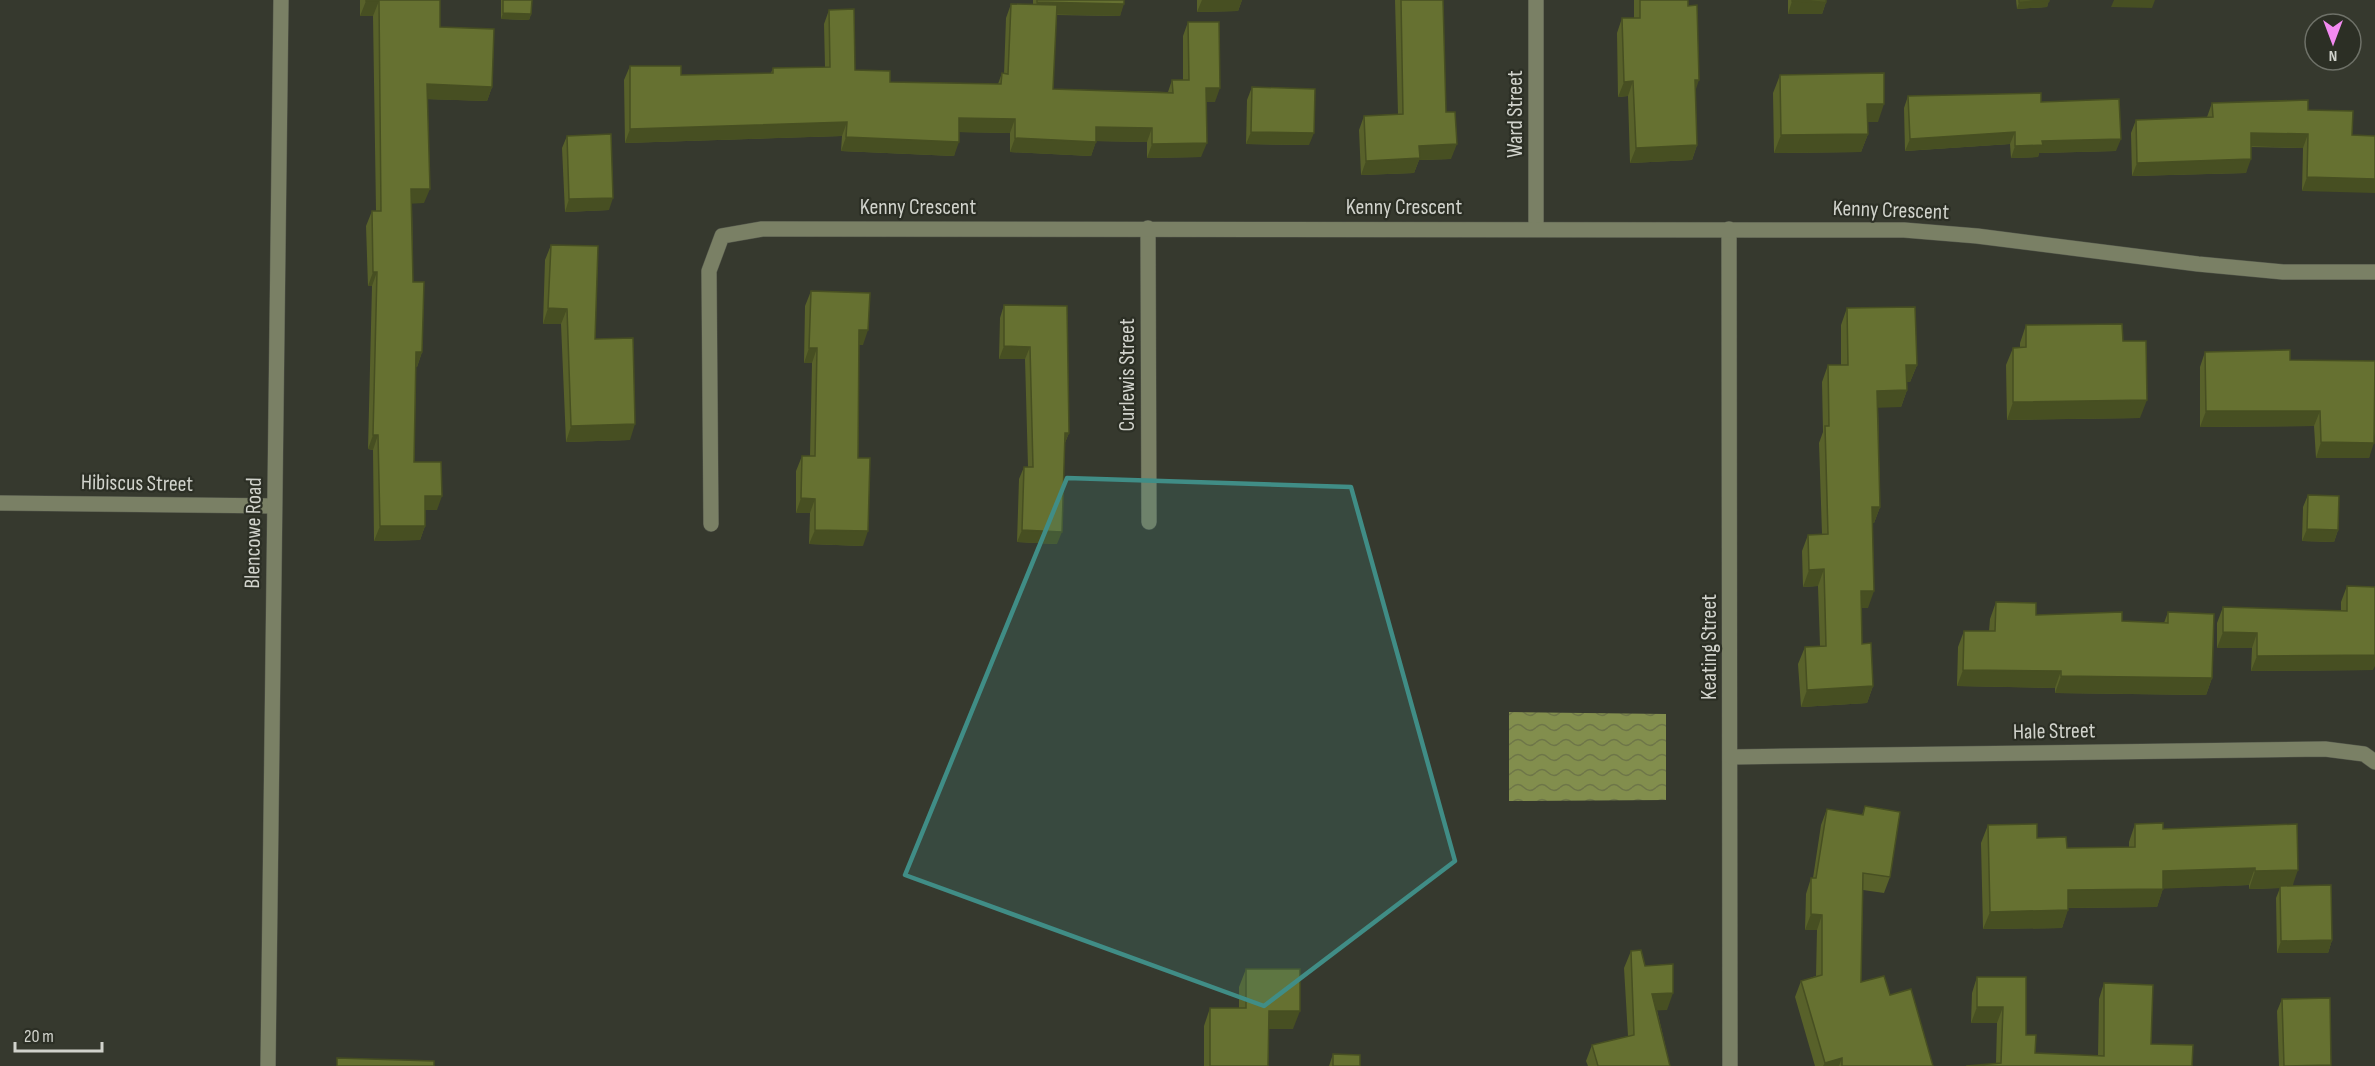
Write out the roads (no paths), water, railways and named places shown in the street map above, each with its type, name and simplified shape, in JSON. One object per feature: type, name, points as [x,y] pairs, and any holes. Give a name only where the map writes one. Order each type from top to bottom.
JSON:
[{"type":"street","name":"Blencowe Road","points":[[268,1066],[281,0]]},
{"type":"street","name":"Ward Street","points":[[1536,0],[1536,229]]},
{"type":"street","name":"Curlewis Street","points":[[1148,228],[1149,522]]},
{"type":"street","name":"Kenny Crescent","points":[[711,524],[709,271],[722,236],[762,229],[1904,230],[1977,236],[2272,271],[2375,272]]},
{"type":"street","name":"Keating Street","points":[[1729,229],[1730,1066]]},
{"type":"street","name":"Hibiscus Street","points":[[0,503],[274,506]]},
{"type":"street","name":"Hale Street","points":[[1731,757],[2325,749],[2364,754],[2375,762]]},
{"type":"water","points":[[1509,712],[1666,714],[1666,800],[1509,801]]}]
